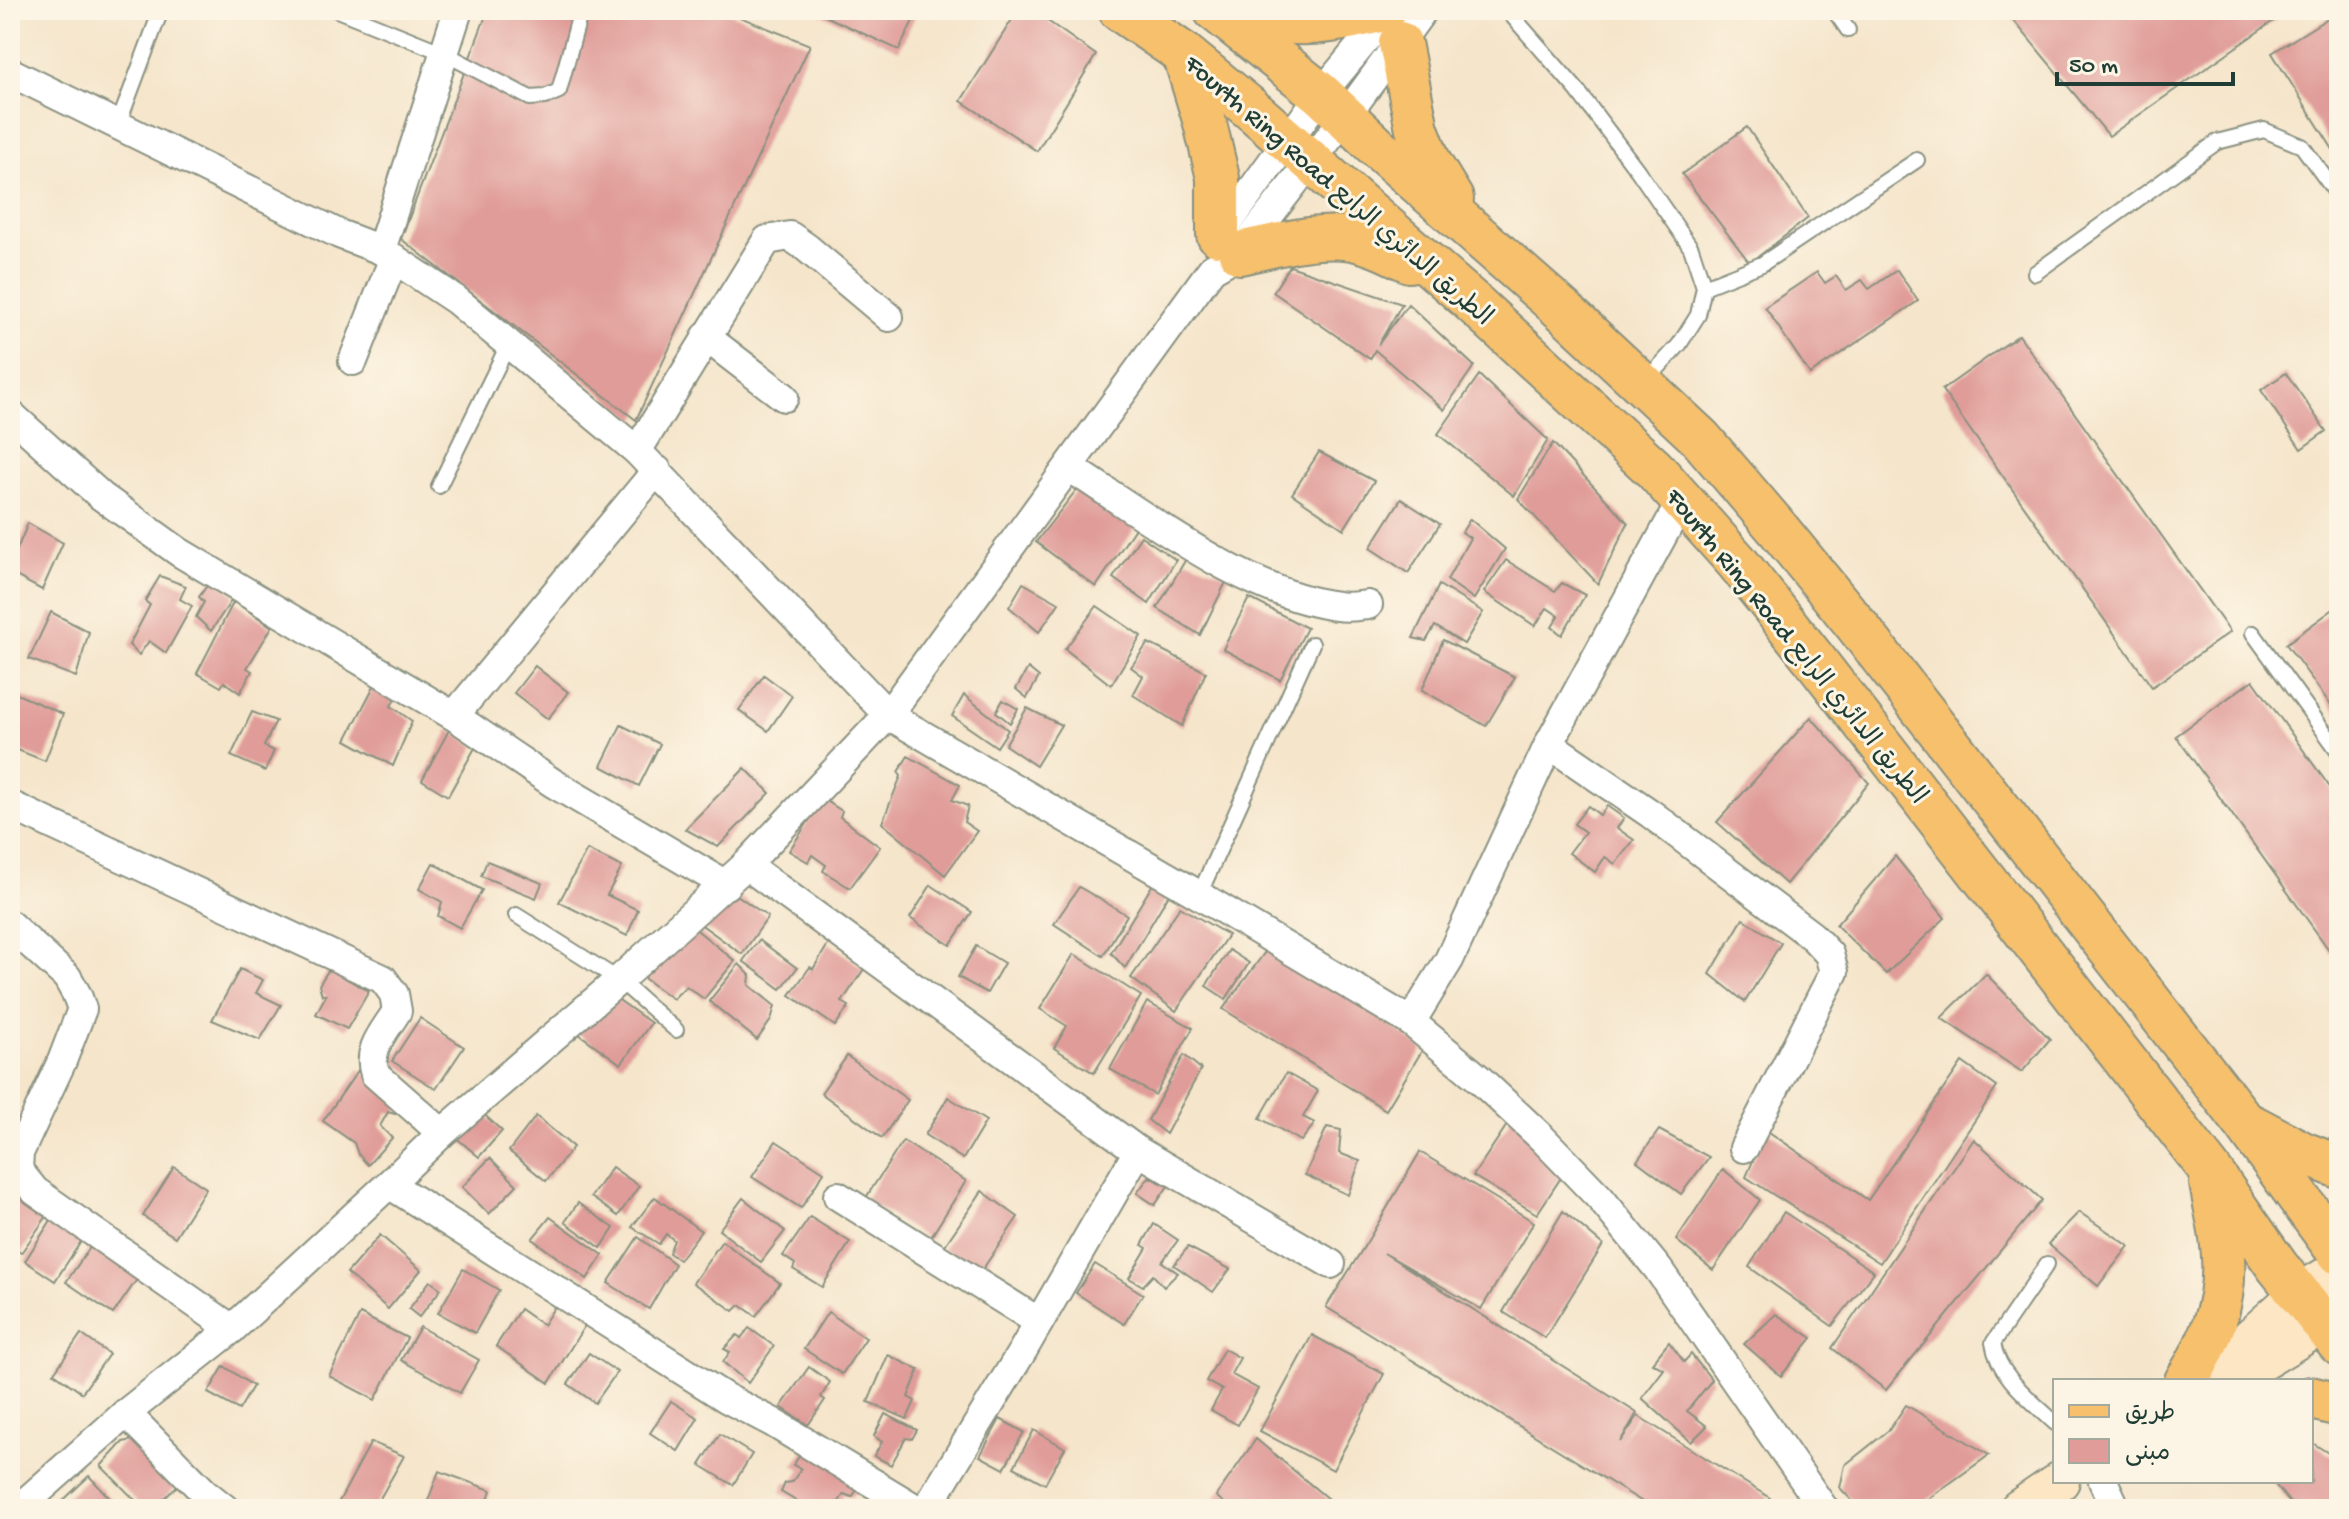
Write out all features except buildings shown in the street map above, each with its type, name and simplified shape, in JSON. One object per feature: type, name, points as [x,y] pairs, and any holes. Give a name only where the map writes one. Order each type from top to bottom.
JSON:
[{"type":"main road","name":"Fourth Ring Road الطريق الدائري الرابع","points":[[1120,10],[1184,54],[1470,300],[1644,459],[1682,500],[1737,562],[1815,660],[2210,1170],[2277,1266],[2326,1319]]},
{"type":"main road","name":"Fourth Ring Road الطريق الدائري الرابع","points":[[1215,10],[1333,106],[1566,313],[1700,438],[1788,541],[2244,1122],[2339,1253]]},
{"type":"main road","points":[[1233,10],[1263,20],[1313,25],[1399,18],[1414,118],[1430,163],[1469,227]]},
{"type":"main road","points":[[1184,54],[1218,178],[1223,252],[1345,238],[1382,247],[1470,300]]},
{"type":"main road","points":[[2244,1122],[2303,1153],[2339,1167]]},
{"type":"main road","points":[[2187,1379],[2215,1324],[2222,1297],[2223,1256],[2210,1170]]},
{"type":"main road","points":[[2220,1379],[2265,1359],[2326,1319],[2339,1269]]},
{"type":"main road","points":[[2206,1379],[2326,1319]]},
{"type":"main road","points":[[2313,1398],[2339,1405]]},
{"type":"main road","points":[[2019,1509],[2057,1483]]},
{"type":"street","points":[[353,361],[388,254],[458,10]]},
{"type":"street","points":[[18,1509],[126,1413],[232,1329],[442,1133],[726,885],[888,715],[1223,252],[1399,18]]},
{"type":"street","points":[[10,72],[339,234],[388,254],[456,300],[647,461],[888,715],[1411,1022],[1477,1077],[1600,1198],[1658,1269],[1824,1509]]},
{"type":"street","points":[[454,716],[647,461],[706,337],[767,240],[790,236],[889,317]]},
{"type":"street","points":[[706,337],[784,397]]},
{"type":"street","points":[[10,414],[101,496],[179,552],[454,716],[553,783],[726,885]]},
{"type":"street","points":[[1069,467],[1193,547],[1254,580],[1306,600],[1341,607],[1368,605]]},
{"type":"street","points":[[1411,1022],[1449,960],[1549,744],[1682,500]]},
{"type":"street","points":[[1549,744],[1651,814],[1812,936],[1829,954],[1834,972],[1744,1148]]},
{"type":"street","points":[[10,805],[383,979],[394,994],[397,1011],[374,1049],[371,1062],[375,1074],[442,1133]]},
{"type":"street","points":[[746,865],[1138,1151],[1331,1264]]},
{"type":"street","points":[[10,925],[67,977],[82,1009],[62,1061],[19,1153],[18,1170],[35,1191],[232,1329]]},
{"type":"street","points":[[926,1509],[1138,1151]]},
{"type":"street","points":[[389,1184],[726,1398],[772,1422],[916,1509]]},
{"type":"street","points":[[838,1196],[1039,1322]]},
{"type":"street","points":[[126,1413],[205,1493],[225,1509]]},
{"type":"street","points":[[2104,1483],[2116,1509]]},
{"type":"lane","points":[[118,125],[161,10]]},
{"type":"lane","points":[[337,10],[444,53],[530,98],[545,97],[559,91],[581,10]]},
{"type":"lane","points":[[1834,10],[1848,30]]},
{"type":"lane","points":[[1514,12],[1638,171],[1691,248],[1704,287],[1698,315],[1679,345],[1642,385]]},
{"type":"lane","points":[[2035,273],[2217,142],[2264,130],[2302,146],[2339,197]]},
{"type":"lane","points":[[1704,287],[1762,264],[1917,160]]},
{"type":"lane","points":[[439,486],[509,343]]},
{"type":"lane","points":[[2253,633],[2339,752]]},
{"type":"lane","points":[[1199,895],[1312,644]]},
{"type":"lane","points":[[516,915],[619,980],[676,1030]]},
{"type":"lane","points":[[2047,1264],[1993,1343],[1996,1359],[2021,1391],[2053,1421]]}]
